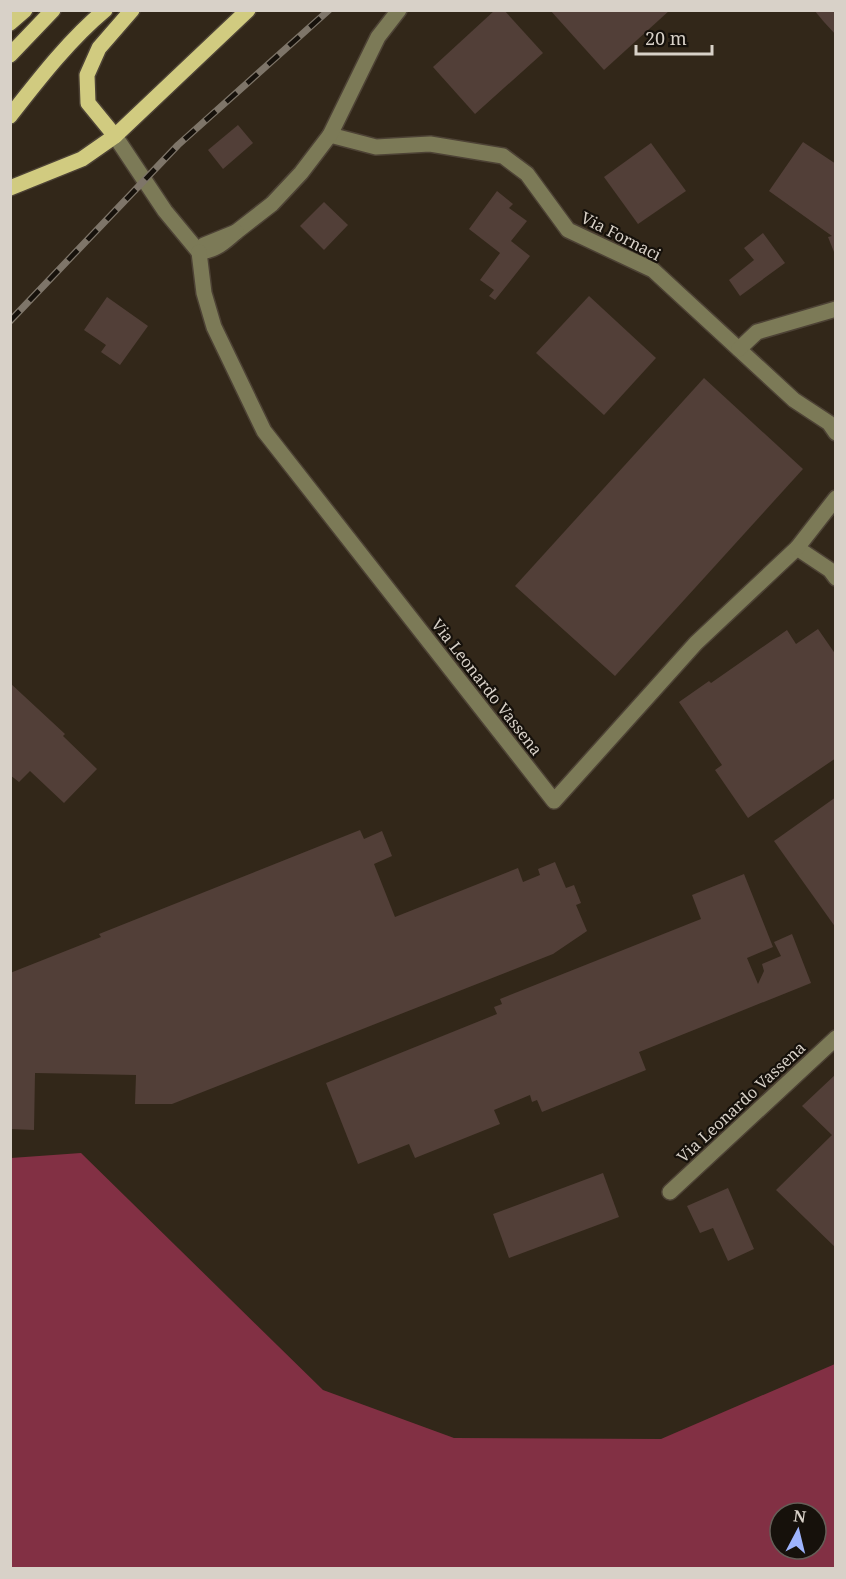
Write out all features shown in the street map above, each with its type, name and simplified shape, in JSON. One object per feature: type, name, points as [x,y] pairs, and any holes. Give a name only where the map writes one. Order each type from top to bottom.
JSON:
[{"type":"main road","points":[[10,23],[25,10]]},
{"type":"main road","points":[[10,55],[53,10]]},
{"type":"main road","points":[[10,116],[36,82],[105,10]]},
{"type":"main road","points":[[115,136],[88,103],[87,75],[99,48],[132,10]]},
{"type":"main road","points":[[10,188],[82,159],[115,136],[248,10]]},
{"type":"street","points":[[115,136],[165,211],[199,252],[221,246],[272,204],[301,173],[330,135],[378,37],[399,10]]},
{"type":"street","name":"Via Fornaci","points":[[330,135],[376,147],[430,144],[503,156],[527,174],[568,231],[653,270],[794,400],[829,423],[836,433]]},
{"type":"street","name":"Via Leonardo Vassena","points":[[199,252],[204,293],[214,327],[264,431],[554,801],[696,643],[797,548]]},
{"type":"street","points":[[739,349],[757,332],[836,309]]},
{"type":"street","points":[[836,498],[797,548],[830,570],[836,578]]},
{"type":"street","name":"Via Leonardo Vassena","points":[[670,1192],[836,1038]]},
{"type":"shaded area","points":[[81,1153],[323,1390],[454,1438],[661,1439],[835,1364],[835,1568],[11,1568],[11,1158]]},
{"type":"building","points":[[495,10],[504,10],[543,53],[475,114],[433,67]]},
{"type":"building","points":[[550,10],[670,10],[604,70]]},
{"type":"building","points":[[814,10],[836,10],[836,35],[824,22]]},
{"type":"building","points":[[238,125],[253,143],[223,169],[208,150]]},
{"type":"building","points":[[803,142],[836,164],[836,257],[828,237],[832,236],[769,191]]},
{"type":"building","points":[[651,143],[686,191],[638,224],[604,177]]},
{"type":"building","points":[[497,191],[513,204],[509,208],[527,221],[511,241],[530,256],[495,300],[489,296],[494,290],[480,280],[500,253],[469,229]]},
{"type":"building","points":[[324,202],[348,225],[324,250],[300,226]]},
{"type":"building","points":[[763,233],[785,263],[740,296],[729,280],[754,260],[744,248]]},
{"type":"building","points":[[589,296],[656,358],[604,415],[536,353]]},
{"type":"building","points":[[107,297],[148,326],[120,365],[101,352],[106,345],[84,330]]},
{"type":"building","points":[[704,378],[803,469],[615,676],[515,586]]},
{"type":"building","points":[[818,629],[836,655],[836,758],[748,818],[715,770],[722,765],[679,702],[709,681],[711,683],[787,630],[796,644]]},
{"type":"building","points":[[10,683],[65,734],[63,736],[97,769],[64,803],[30,771],[19,782],[10,775]]},
{"type":"building","points":[[836,797],[836,928],[774,841]]},
{"type":"building","points":[[360,830],[364,839],[382,831],[392,856],[374,864],[395,917],[518,868],[523,882],[540,875],[538,869],[555,862],[566,888],[574,885],[581,903],[576,905],[587,931],[553,954],[172,1104],[135,1104],[136,1075],[35,1073],[34,1130],[10,1129],[10,973],[101,937],[99,934]]},
{"type":"building","points":[[744,874],[773,947],[747,958],[758,984],[764,971],[762,964],[781,956],[774,942],[792,934],[811,983],[639,1052],[646,1070],[542,1112],[537,1100],[532,1102],[530,1095],[494,1110],[500,1124],[415,1158],[409,1144],[358,1164],[326,1083],[497,1014],[494,1007],[502,1004],[500,999],[701,919],[692,895]]},
{"type":"building","points":[[836,1074],[836,1248],[776,1190],[832,1135],[802,1106]]},
{"type":"building","points":[[603,1173],[619,1217],[509,1258],[493,1214]]},
{"type":"building","points":[[728,1188],[754,1249],[728,1261],[713,1228],[700,1233],[687,1206]]},
{"type":"railway","points":[[10,321],[178,145],[329,10]]}]
